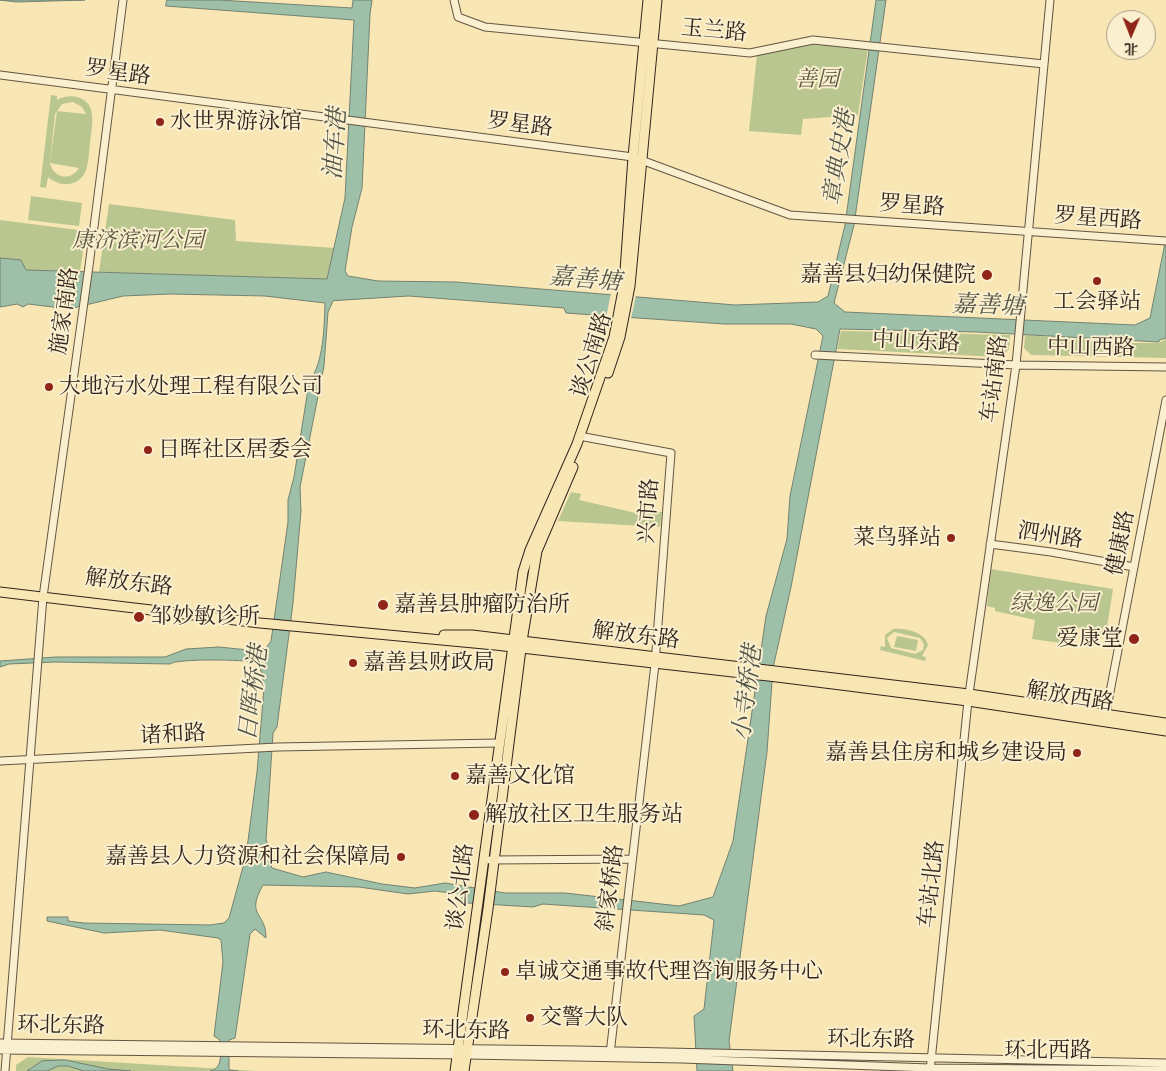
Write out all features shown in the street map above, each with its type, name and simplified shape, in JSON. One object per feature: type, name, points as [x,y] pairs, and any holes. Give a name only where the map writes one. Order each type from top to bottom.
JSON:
[{"type":"main road","name":"谈公南路","points":[[648,0],[649,43]]},
{"type":"main road","name":"谈公南路","points":[[517,645],[523,572],[530,550],[582,437],[617,337],[627,285],[637,158],[649,43],[657,0]]},
{"type":"main road","name":"解放东路","points":[[0,587],[43,595]]},
{"type":"main road","name":"解放东路","points":[[0,592],[43,595],[303,625],[418,634],[472,635],[517,645],[969,697]]},
{"type":"main road","name":"谈公北路","points":[[464,1071],[463,1052],[478,906],[498,743],[517,645]]},
{"type":"main road","name":"谈公北路","points":[[455,1071],[463,1052],[488,909],[517,645]]},
{"type":"main road","name":"解放西路","points":[[969,697],[1105,718],[1166,731]]},
{"type":"main road","name":"解放西路","points":[[1105,718],[1166,723]]},
{"type":"street","name":"施家南路","points":[[5,1071],[3,1046],[30,760],[43,595],[89,266],[122,0]]},
{"type":"street","name":"玉兰路","points":[[454,0],[458,16],[484,27],[750,53],[813,40],[1044,64]]},
{"type":"street","name":"车站南路","points":[[969,697],[1016,365],[1050,0]]},
{"type":"street","name":"罗星路","points":[[0,75],[637,158],[790,215],[1028,232]]},
{"type":"street","name":"罗星西路","points":[[1028,232],[1166,241]]},
{"type":"street","name":"中山东路","points":[[815,356],[1016,365]]},
{"type":"street","name":"中山西路","points":[[1016,365],[1166,367]]},
{"type":"street","name":"健康路","points":[[1105,718],[1166,400]]},
{"type":"street","name":"兴市路","points":[[582,437],[671,453],[655,661]]},
{"type":"street","name":"泗州路","points":[[990,544],[1134,567]]},
{"type":"street","name":"斜家桥路","points":[[610,1054],[655,661]]},
{"type":"street","name":"车站北路","points":[[930,1070],[969,697]]},
{"type":"street","name":"诸和路","points":[[0,761],[278,746],[498,743]]},
{"type":"street","points":[[484,859],[494,861],[632,859]]},
{"type":"street","name":"环北东路","points":[[3,1046],[682,1055],[930,1070]]},
{"type":"street","name":"环北东路","points":[[745,1058],[931,1058]]},
{"type":"street","name":"环北西路","points":[[931,1058],[1166,1063]]},
{"type":"street","points":[[1062,1061],[1062,1070]]},
{"type":"street","name":"环北西路","points":[[930,1070],[1166,1070]]},
{"type":"green space","name":"善园","points":[[813,42],[868,48],[858,115],[803,119],[801,135],[749,131],[757,54]]},
{"type":"green space","points":[[51,95],[57,96],[57,100],[74,96],[84,100],[91,109],[92,129],[88,160],[83,176],[75,183],[69,184],[58,183],[48,177],[46,188],[40,187]],"holes":[[[73,102],[82,107],[86,114],[57,111],[62,104]],[[57,111],[50,162],[55,114]],[[50,163],[79,168],[72,175],[63,177],[52,169]]]},
{"type":"green space","points":[[31,196],[82,203],[79,226],[28,220]]},
{"type":"green space","name":"康济滨河公园","points":[[109,204],[235,220],[236,241],[334,248],[327,279],[99,272]]},
{"type":"green space","name":"康济滨河公园","points":[[0,220],[86,231],[80,271],[26,270],[21,260],[0,258]]},
{"type":"green space","points":[[841,331],[1010,335],[1009,349],[1003,356],[999,357],[837,349]]},
{"type":"green space","points":[[1025,335],[1132,343],[1159,343],[1166,339],[1166,358],[1031,355],[1024,348]]},
{"type":"green space","points":[[571,492],[581,494],[579,500],[636,513],[637,510],[662,512],[660,527],[558,521]]},
{"type":"green space","name":"绿逸公园","points":[[991,569],[1113,589],[1106,634],[1067,625],[1061,643],[1032,639],[1035,620],[995,611],[995,608],[987,606]]},
{"type":"green space","points":[[893,629],[909,630],[919,634],[928,645],[922,656],[926,657],[925,661],[880,650],[881,646],[885,647],[885,635]],"holes":[[[894,632],[920,638],[924,644],[923,650],[915,654],[891,648],[887,638]]]},
{"type":"green space","points":[[897,636],[918,640],[916,651],[894,647]]},
{"type":"green space","points":[[28,1057],[256,1071],[16,1071],[16,1065]]},
{"type":"shaded area","points":[[0,0],[85,0],[17,2]]},
{"type":"shaded area","points":[[167,0],[219,0],[352,8],[353,0],[372,0],[362,188],[352,227],[345,271],[348,276],[378,281],[456,282],[735,305],[818,302],[828,296],[845,225],[876,0],[886,0],[854,225],[834,303],[845,312],[1135,325],[1150,318],[1166,238],[1166,338],[1159,340],[1159,342],[977,332],[840,329],[791,587],[773,668],[767,752],[729,1041],[733,1071],[697,1071],[694,1016],[704,1009],[714,920],[704,915],[543,904],[533,907],[468,903],[451,893],[435,891],[408,894],[359,887],[263,885],[258,895],[256,909],[263,923],[266,938],[255,929],[250,934],[235,1038],[229,1040],[229,1070],[238,1071],[210,1071],[217,1067],[220,1059],[220,1040],[214,1036],[223,962],[221,940],[160,930],[104,933],[47,921],[47,917],[68,917],[68,921],[84,923],[210,925],[224,923],[229,918],[246,856],[257,772],[264,688],[262,673],[256,662],[198,660],[170,664],[55,662],[9,664],[0,667],[0,661],[56,657],[165,657],[186,649],[219,647],[258,651],[266,648],[271,641],[288,522],[288,500],[294,477],[309,383],[318,365],[322,344],[325,303],[265,296],[170,294],[123,296],[69,309],[28,304],[23,307],[17,304],[0,307],[0,258],[21,260],[26,270],[327,279],[345,198],[354,20],[166,6]],"holes":[[[409,296],[564,308],[566,313],[724,324],[791,324],[816,329],[823,336],[790,496],[787,539],[766,616],[733,841],[713,897],[679,906],[565,893],[505,893],[445,883],[415,888],[382,884],[326,872],[303,877],[272,868],[269,846],[266,840],[273,733],[277,727],[293,603],[301,511],[300,487],[324,366],[328,312],[333,301]]]},
{"type":"shaded area","points":[[65,1060],[108,1069],[131,1071],[84,1071],[68,1066],[58,1066],[47,1071],[27,1071],[42,1061]]},
{"type":"pier","points":[[611,293],[636,295],[631,319],[606,318]]},
{"type":"place","name":"水世界游泳馆","points":[[160,122]]},
{"type":"place","name":"嘉善县妇幼保健院","points":[[987,275]]},
{"type":"place","name":"工会驿站","points":[[1097,281]]},
{"type":"place","name":"大地污水处理工程有限公司","points":[[49,387]]},
{"type":"place","name":"日晖社区居委会","points":[[148,450]]},
{"type":"place","name":"菜鸟驿站","points":[[951,538]]},
{"type":"place","name":"嘉善县肿瘤防治所","points":[[383,605]]},
{"type":"place","name":"邹妙敏诊所","points":[[139,617]]},
{"type":"place","name":"爱康堂","points":[[1134,639]]},
{"type":"place","name":"嘉善县财政局","points":[[353,663]]},
{"type":"place","name":"嘉善县住房和城乡建设局","points":[[1077,753]]},
{"type":"place","name":"嘉善文化馆","points":[[455,776]]},
{"type":"place","name":"解放社区卫生服务站","points":[[474,815]]},
{"type":"place","name":"嘉善县人力资源和社会保障局","points":[[401,857]]},
{"type":"place","name":"卓诚交通事故代理咨询服务中心","points":[[505,972]]},
{"type":"place","name":"交警大队","points":[[530,1018]]},
{"type":"water label","name":"油车港","points":[[336,144]]},
{"type":"water label","name":"章典史港","points":[[840,158]]},
{"type":"water label","name":"嘉善塘","points":[[585,280]]},
{"type":"water label","name":"嘉善塘","points":[[988,306]]},
{"type":"water label","name":"日晖桥港","points":[[254,693]]},
{"type":"water label","name":"小寺桥港","points":[[748,693]]}]
